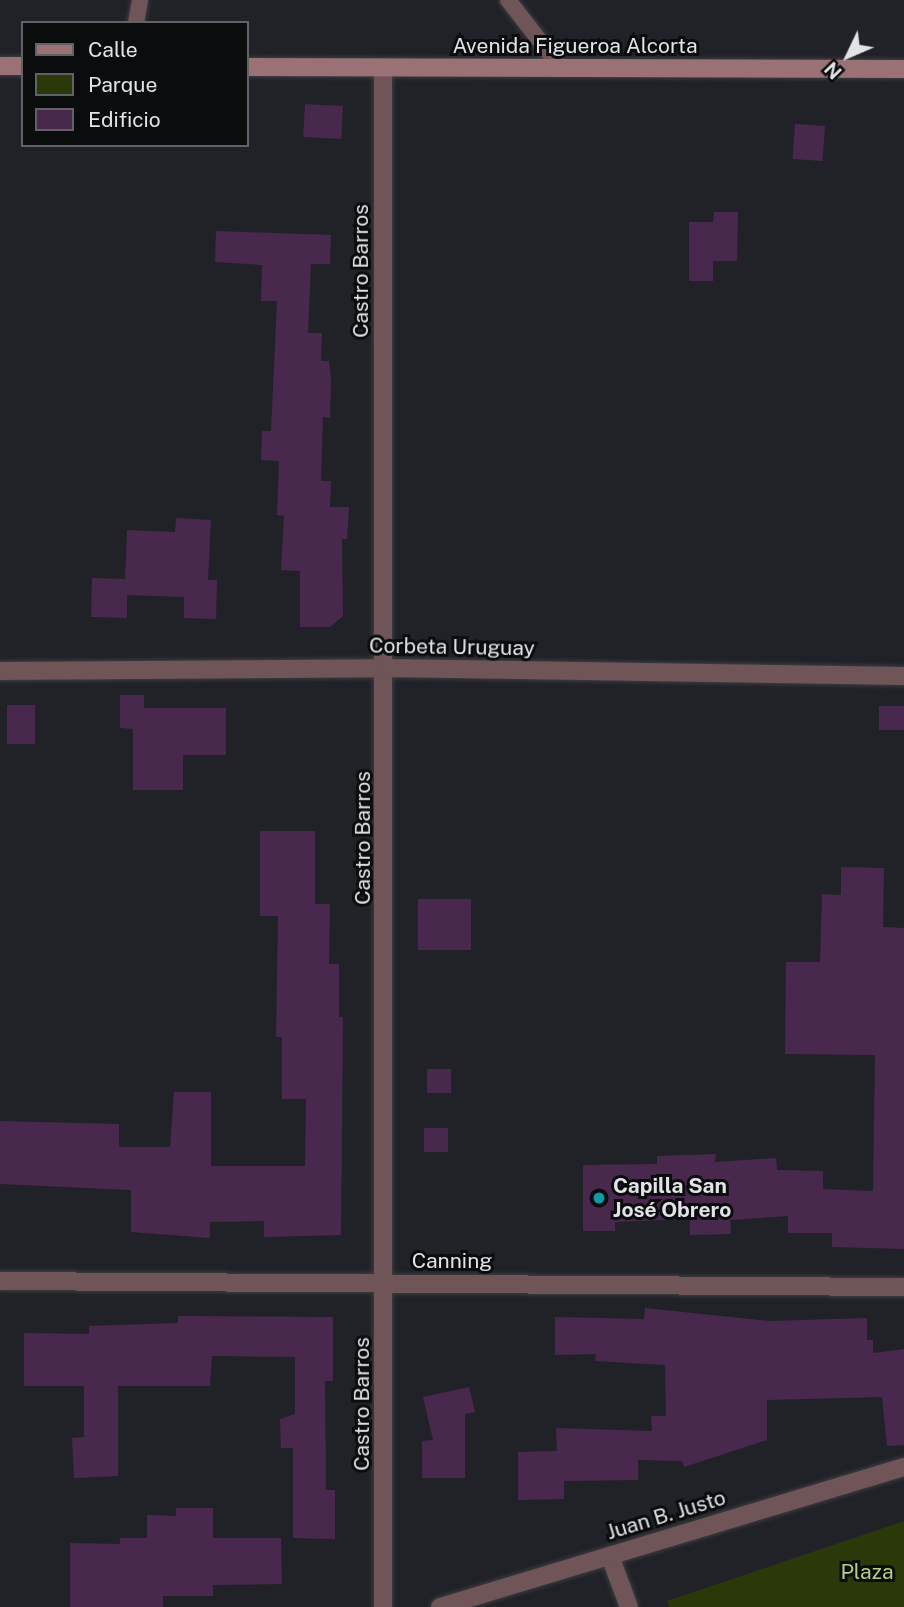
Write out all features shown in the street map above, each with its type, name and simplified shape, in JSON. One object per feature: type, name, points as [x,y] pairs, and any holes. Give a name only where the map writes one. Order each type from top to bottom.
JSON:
[{"type":"main road","points":[[0,66],[21,66]]},
{"type":"main road","name":"Avenida Figueroa Alcorta","points":[[248,67],[904,69]]},
{"type":"street","name":"Castro Barros","points":[[383,68],[386,1284],[383,1607]]},
{"type":"street","name":"Corbeta Uruguay","points":[[0,671],[385,668],[904,676]]},
{"type":"street","name":"Canning","points":[[0,1281],[904,1287]]},
{"type":"street","name":"Juan B. Justo","points":[[440,1607],[904,1467]]},
{"type":"street","points":[[610,1556],[629,1607]]},
{"type":"lane","points":[[136,21],[140,0]]},
{"type":"lane","points":[[508,0],[561,68]]},
{"type":"green space","name":"Plaza","points":[[904,1521],[904,1607],[669,1607],[667,1601]]},
{"type":"building","points":[[305,104],[343,106],[341,139],[303,137]]},
{"type":"building","points":[[795,124],[825,126],[822,161],[793,159]]},
{"type":"building","points":[[714,212],[738,212],[737,261],[713,261],[713,281],[689,281],[689,222],[713,222]]},
{"type":"building","points":[[216,231],[331,235],[330,264],[311,264],[308,333],[322,333],[321,361],[329,361],[331,379],[330,418],[323,417],[321,481],[331,481],[330,507],[349,507],[347,539],[342,539],[343,616],[330,627],[300,627],[300,571],[281,570],[284,516],[277,515],[279,461],[261,460],[262,431],[271,431],[277,301],[261,301],[262,265],[215,262]]},
{"type":"building","points":[[176,518],[211,520],[208,580],[217,580],[216,619],[184,618],[184,597],[127,595],[127,618],[91,617],[92,578],[125,579],[127,530],[175,532]]},
{"type":"building","points":[[120,695],[144,695],[144,708],[226,708],[226,755],[183,755],[183,790],[133,790],[133,729],[120,728]]},
{"type":"building","points":[[7,705],[35,705],[35,744],[7,744]]},
{"type":"building","points":[[879,706],[904,706],[904,730],[879,730]]},
{"type":"building","points":[[260,831],[315,831],[315,904],[330,904],[329,964],[339,964],[339,1017],[343,1017],[341,1235],[264,1237],[264,1221],[210,1222],[210,1238],[131,1232],[131,1190],[0,1184],[0,1121],[119,1124],[119,1147],[170,1147],[174,1092],[211,1092],[211,1166],[305,1166],[306,1099],[282,1099],[282,1037],[276,1037],[278,916],[260,916]]},
{"type":"building","points":[[841,867],[884,868],[883,927],[904,928],[904,1249],[832,1247],[832,1233],[788,1233],[788,1216],[730,1220],[731,1234],[690,1235],[690,1219],[615,1222],[615,1231],[583,1231],[583,1165],[657,1164],[657,1156],[716,1154],[715,1162],[776,1158],[777,1170],[823,1171],[823,1189],[873,1191],[875,1055],[785,1054],[786,962],[820,962],[822,894],[841,895]]},
{"type":"building","points":[[418,899],[471,899],[471,950],[418,950]]},
{"type":"building","points":[[427,1069],[451,1069],[451,1093],[427,1093]]},
{"type":"building","points":[[424,1128],[448,1128],[448,1152],[424,1152]]},
{"type":"building","points":[[645,1308],[770,1321],[867,1318],[867,1340],[873,1340],[873,1353],[904,1349],[904,1445],[887,1446],[882,1397],[767,1400],[767,1440],[684,1467],[682,1461],[638,1460],[638,1480],[564,1481],[564,1499],[518,1500],[518,1452],[557,1451],[556,1428],[652,1431],[651,1416],[666,1416],[665,1365],[595,1361],[596,1354],[555,1355],[555,1317],[644,1319]]},
{"type":"building","points":[[178,1316],[333,1317],[333,1381],[325,1381],[326,1490],[335,1490],[335,1539],[293,1538],[293,1448],[281,1448],[280,1419],[295,1414],[295,1357],[212,1356],[210,1386],[118,1386],[118,1476],[74,1478],[72,1438],[84,1437],[84,1386],[24,1386],[24,1333],[89,1334],[89,1326],[178,1323]]},
{"type":"building","points":[[469,1387],[475,1412],[465,1414],[465,1478],[422,1478],[422,1441],[433,1440],[423,1397]]},
{"type":"building","points":[[176,1508],[213,1508],[213,1538],[281,1538],[282,1584],[213,1585],[213,1596],[163,1596],[163,1607],[70,1607],[70,1543],[120,1544],[120,1538],[147,1538],[147,1515],[176,1516]]},
{"type":"place","name":"Capilla San José Obrero","points":[[599,1198]]}]
